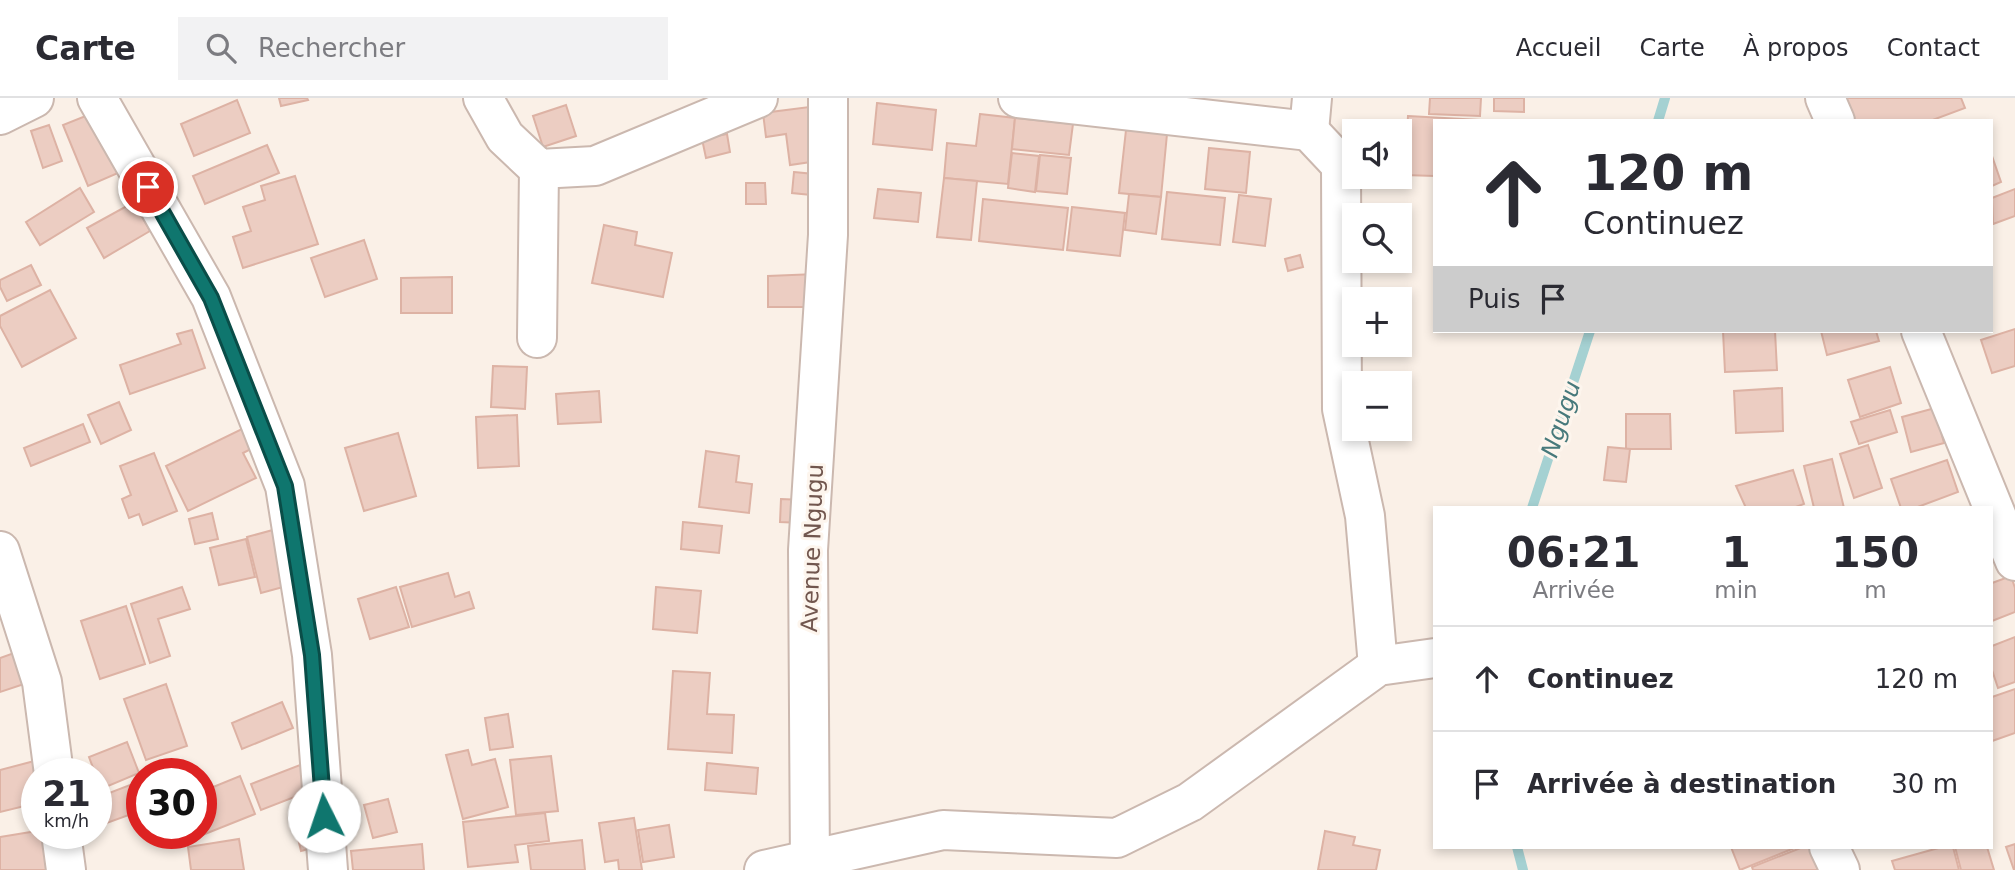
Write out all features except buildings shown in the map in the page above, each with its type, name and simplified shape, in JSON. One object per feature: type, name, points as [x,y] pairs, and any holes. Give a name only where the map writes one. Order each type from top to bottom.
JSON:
[{"type":"street","points":[[0,115],[34,98]]},
{"type":"street","points":[[97,98],[211,298],[285,486],[312,655],[328,870]]},
{"type":"street","points":[[483,98],[505,136],[539,169],[537,338]]},
{"type":"street","points":[[539,169],[595,166],[758,98]]},
{"type":"street","name":"Avenue Ngugu","points":[[809,865],[808,550],[828,235],[828,98]]},
{"type":"street","points":[[1017,98],[1311,114],[1341,164],[1342,409],[1365,516],[1378,666]]},
{"type":"street","points":[[1825,98],[1834,119]]},
{"type":"street","points":[[1922,333],[1993,506]]},
{"type":"street","points":[[1993,507],[2015,561]]},
{"type":"street","points":[[0,551],[42,682],[52,758]]},
{"type":"street","points":[[764,870],[809,865],[943,830],[1119,854],[1378,666],[1433,658]]},
{"type":"street","points":[[63,849],[66,870]]},
{"type":"street","points":[[1830,849],[1840,870]]},
{"type":"waterway","name":"Ngugu","points":[[1659,119],[1665,98]]},
{"type":"waterway","name":"Ngugu","points":[[1533,506],[1589,333]]},
{"type":"waterway","name":"Ngugu","points":[[1518,849],[1523,870]]},
{"type":"route","points":[[148,187],[211,298],[285,486],[312,655],[324,816]]}]
